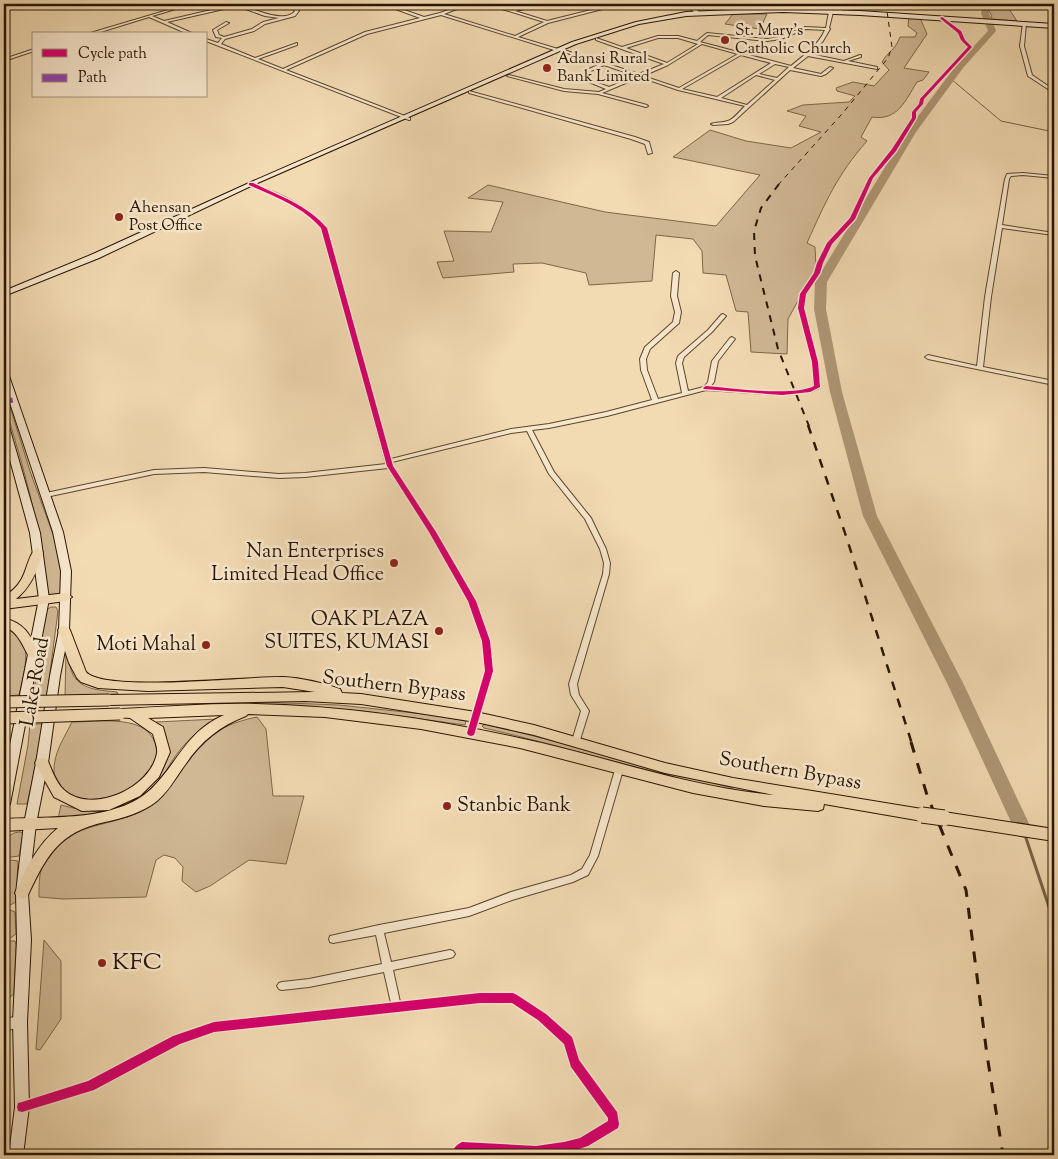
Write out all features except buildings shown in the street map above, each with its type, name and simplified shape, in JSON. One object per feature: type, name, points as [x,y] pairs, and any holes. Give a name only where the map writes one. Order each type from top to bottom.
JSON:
[{"type":"highway","points":[[4,603],[31,576],[38,552]]},
{"type":"highway","points":[[4,603],[66,597]]},
{"type":"highway","points":[[4,622],[14,624],[22,632],[33,654]]},
{"type":"highway","points":[[64,630],[78,671],[85,679],[94,684],[107,686],[178,686],[284,682],[307,685],[362,699]]},
{"type":"highway","name":"Southern Bypass","points":[[4,702],[304,696],[362,699],[476,717],[576,741],[736,790],[784,802],[889,810],[1048,834]]},
{"type":"highway","points":[[4,825],[88,820],[116,815],[141,805],[165,784],[200,734],[220,721],[255,709]]},
{"type":"highway","name":"Southern Bypass","points":[[4,718],[255,709],[325,712],[373,717],[471,733],[551,751],[619,770],[736,790]]},
{"type":"highway","points":[[42,764],[50,783],[64,798],[74,803],[86,806],[109,804],[136,793],[146,785],[163,758],[163,739],[157,729],[150,723],[125,714]]},
{"type":"highway","points":[[22,893],[38,858],[49,844],[67,830],[88,820]]},
{"type":"main road","points":[[682,14],[689,6],[714,12]]},
{"type":"main road","points":[[5,299],[22,288],[557,50],[614,29],[682,14],[756,11],[841,12],[1054,26]]},
{"type":"main road","points":[[407,118],[597,39],[641,25],[699,14],[731,12]]},
{"type":"main road","points":[[5,299],[84,267],[253,185]]},
{"type":"main road","points":[[4,290],[22,288]]},
{"type":"main road","name":"Lake Road","points":[[4,373],[58,532],[66,570],[64,630],[30,824],[22,893],[24,940],[20,1022],[22,1107],[16,1155]]},
{"type":"main road","name":"Lake Road","points":[[4,423],[35,533],[44,599],[5,786],[4,804]]},
{"type":"street","points":[[96,32],[191,4]]},
{"type":"street","points":[[222,4],[226,7]]},
{"type":"street","points":[[163,22],[239,4],[266,15],[284,17]]},
{"type":"street","points":[[218,45],[224,38],[252,30],[264,23],[296,13],[297,10],[291,4]]},
{"type":"street","points":[[384,4],[423,19]]},
{"type":"street","points":[[283,70],[366,32],[423,19],[468,4]]},
{"type":"street","points":[[488,4],[547,22]]},
{"type":"street","points":[[512,11],[541,4]]},
{"type":"street","points":[[599,4],[606,7]]},
{"type":"street","points":[[515,36],[547,22],[620,4]]},
{"type":"street","points":[[749,4],[756,11]]},
{"type":"street","points":[[840,4],[841,12]]},
{"type":"street","points":[[689,6],[699,14]]},
{"type":"street","points":[[713,124],[728,123],[791,68],[809,55],[820,44],[828,30],[831,12]]},
{"type":"street","points":[[441,14],[557,50]]},
{"type":"street","points":[[148,16],[187,32]]},
{"type":"street","points":[[46,495],[154,472],[204,470],[305,476],[355,471],[390,464],[511,431],[607,414],[706,388],[787,393],[809,392],[816,387],[815,362],[801,308],[803,294],[817,273],[830,243],[852,219],[871,178],[894,150],[914,118],[914,112],[921,104],[922,98],[970,47],[962,40],[960,32],[942,18]]},
{"type":"street","points":[[224,38],[218,36],[215,30],[227,23]]},
{"type":"street","points":[[1024,24],[1022,46],[1030,76],[1054,92]]},
{"type":"street","points":[[599,93],[666,64],[700,42],[705,35],[711,33],[767,40],[780,38],[805,28],[828,30]]},
{"type":"street","points":[[622,48],[664,36],[678,37],[791,68],[821,74],[825,74],[831,68]]},
{"type":"street","points":[[597,39],[666,64]]},
{"type":"street","points":[[208,41],[407,118]]},
{"type":"street","points":[[256,59],[296,44]]},
{"type":"street","points":[[4,60],[32,51]]},
{"type":"street","points":[[565,52],[679,90],[748,106]]},
{"type":"street","points":[[679,90],[740,54]]},
{"type":"street","points":[[809,55],[876,68]]},
{"type":"street","points":[[838,61],[848,61],[860,56]]},
{"type":"street","points":[[718,98],[773,63]]},
{"type":"street","points":[[603,64],[590,70],[581,78],[610,89]]},
{"type":"street","points":[[756,74],[778,79]]},
{"type":"street","points":[[509,76],[558,89],[599,93],[646,106]]},
{"type":"street","points":[[470,92],[648,143],[650,153]]},
{"type":"street","points":[[980,368],[988,297],[1007,179],[1010,175],[1023,174],[1054,177]]},
{"type":"street","points":[[253,185],[304,208],[324,228],[390,464],[472,601],[486,641],[489,671],[471,733]]},
{"type":"street","points":[[1000,226],[1054,234]]},
{"type":"street","points":[[656,400],[644,370],[643,358],[647,348],[676,323],[678,312],[674,296],[676,273]]},
{"type":"street","points":[[685,393],[679,363],[680,356],[710,331],[723,316]]},
{"type":"street","points":[[706,388],[711,382],[715,361],[732,339]]},
{"type":"street","points":[[928,357],[1054,384]]},
{"type":"street","points":[[529,429],[551,473],[588,518],[603,549],[607,563],[606,574],[573,684],[575,695],[585,712],[576,741]]},
{"type":"street","points":[[333,939],[469,912],[511,896],[573,878],[585,872],[594,856],[619,770]]},
{"type":"street","points":[[380,929],[396,1007]]},
{"type":"street","points":[[282,986],[388,968],[450,954]]},
{"type":"street","points":[[22,1107],[90,1086],[177,1040],[214,1027],[480,998],[513,998],[542,1017],[568,1041],[575,1063],[612,1116],[614,1124],[592,1138],[565,1148],[536,1152],[462,1148],[456,1155]]},
{"type":"street","points":[[4,1025],[20,1022]]},
{"type":"shaded area","points":[[992,4],[1043,4],[1038,7],[1009,9],[1017,21],[990,19],[992,16],[989,11]]},
{"type":"shaded area","points":[[733,14],[767,14],[760,29],[725,24]]},
{"type":"shaded area","points":[[909,17],[920,18],[927,34],[904,68],[929,72],[923,80],[917,82],[900,108],[894,113],[888,116],[872,117],[861,137],[867,141],[848,166],[826,202],[807,243],[815,247],[816,268],[788,319],[787,354],[751,352],[748,312],[736,311],[726,275],[703,273],[702,251],[693,239],[656,235],[652,281],[589,285],[586,273],[542,263],[513,264],[514,272],[443,278],[437,262],[454,261],[444,231],[491,232],[503,202],[468,198],[488,185],[605,212],[716,226],[760,175],[673,157],[710,130],[746,141],[791,148],[821,132],[799,126],[806,116],[787,111],[803,105],[849,102],[855,96],[837,91],[836,88],[853,82],[874,86],[889,70],[882,62],[896,46],[900,37],[915,37],[917,33],[908,26]]},
{"type":"shaded area","points":[[4,387],[30,471],[54,537],[60,561],[62,595],[47,597],[41,548],[25,476],[4,404]]},
{"type":"shaded area","points":[[56,607],[58,611],[47,696],[33,696],[46,610]]},
{"type":"shaded area","points":[[4,628],[14,632],[21,638],[25,646],[25,665],[19,695],[4,696]]},
{"type":"shaded area","points":[[66,652],[72,673],[77,680],[87,687],[117,692],[118,694],[65,696]]},
{"type":"shaded area","points":[[240,703],[339,705],[433,715],[466,721],[465,725],[362,711]]},
{"type":"shaded area","points":[[257,717],[266,729],[273,796],[304,796],[286,864],[249,860],[210,886],[196,892],[182,881],[183,867],[175,858],[164,855],[156,860],[146,897],[63,899],[39,897],[40,878],[44,861],[51,850],[62,840],[87,828],[128,817],[154,804],[169,787],[195,747],[203,740],[229,725]]},
{"type":"shaded area","points":[[217,719],[204,727],[181,748],[158,784],[145,796],[110,811],[58,819],[61,805],[99,810],[130,800],[156,780],[164,767],[168,752],[166,737],[156,722]]},
{"type":"shaded area","points":[[72,722],[122,722],[141,727],[151,735],[155,743],[156,761],[147,776],[131,788],[112,796],[92,799],[73,797],[60,788],[54,772],[55,759]]},
{"type":"shaded area","points":[[30,724],[45,724],[27,804],[17,804],[28,745]]},
{"type":"shaded area","points":[[486,724],[733,788],[732,791],[701,784],[482,726]]},
{"type":"shaded area","points":[[21,832],[23,834],[19,856],[4,858],[7,840],[12,834]]},
{"type":"shaded area","points":[[11,860],[18,861],[16,902],[4,908],[4,865]]},
{"type":"shaded area","points":[[10,910],[15,912],[16,934],[9,939],[4,937],[4,913]]},
{"type":"shaded area","points":[[44,940],[61,961],[61,1019],[40,1050],[36,1049]]},
{"type":"shaded area","points":[[7,941],[15,941],[16,945],[14,994],[10,997],[8,996],[4,950]]},
{"type":"waterway","points":[[988,4],[985,13],[992,31],[960,66],[912,131],[821,282],[820,309],[836,392],[870,516],[956,685],[1023,830]]},
{"type":"waterway","points":[[951,79],[1001,121],[1054,132]]},
{"type":"waterway","points":[[1025,835],[1054,922]]},
{"type":"railway","points":[[778,185],[842,114],[888,58],[892,47],[886,4]]},
{"type":"railway","points":[[779,184],[761,208],[754,231],[755,256],[778,349],[809,426]]},
{"type":"railway","points":[[808,425],[847,539],[912,744]]},
{"type":"railway","points":[[911,742],[927,795],[966,890],[987,1055],[1003,1155]]},
{"type":"marked path","points":[[4,402],[13,400]]},
{"type":"cycle path","points":[[706,388],[782,393],[810,391],[817,387],[815,362],[801,308],[803,294],[817,273],[830,243],[852,219],[871,178],[894,150],[914,118],[914,112],[921,104],[922,99],[970,47],[963,40],[960,32],[942,18]]},
{"type":"cycle path","points":[[251,184],[299,207],[324,228],[390,466],[432,532],[472,601],[486,641],[489,671],[471,733]]},
{"type":"cycle path","points":[[22,1107],[90,1086],[177,1040],[214,1027],[480,998],[513,998],[542,1017],[568,1041],[575,1063],[613,1116],[614,1124],[584,1142],[571,1147],[536,1152],[462,1148],[456,1155]]},
{"type":"place","name":"St. Mary's Catholic Church","points":[[725,40]]},
{"type":"place","name":"Adansi Rural Bank Limited","points":[[547,68]]},
{"type":"place","name":"Ahensan Post Office","points":[[119,217]]},
{"type":"place","name":"Nan Enterprises Limited Head Office","points":[[394,563]]},
{"type":"place","name":"OAK PLAZA SUITES, KUMASI","points":[[439,631]]},
{"type":"place","name":"Moti Mahal","points":[[206,645]]},
{"type":"place","name":"Stanbic Bank","points":[[447,806]]},
{"type":"place","name":"KFC","points":[[102,963]]}]
